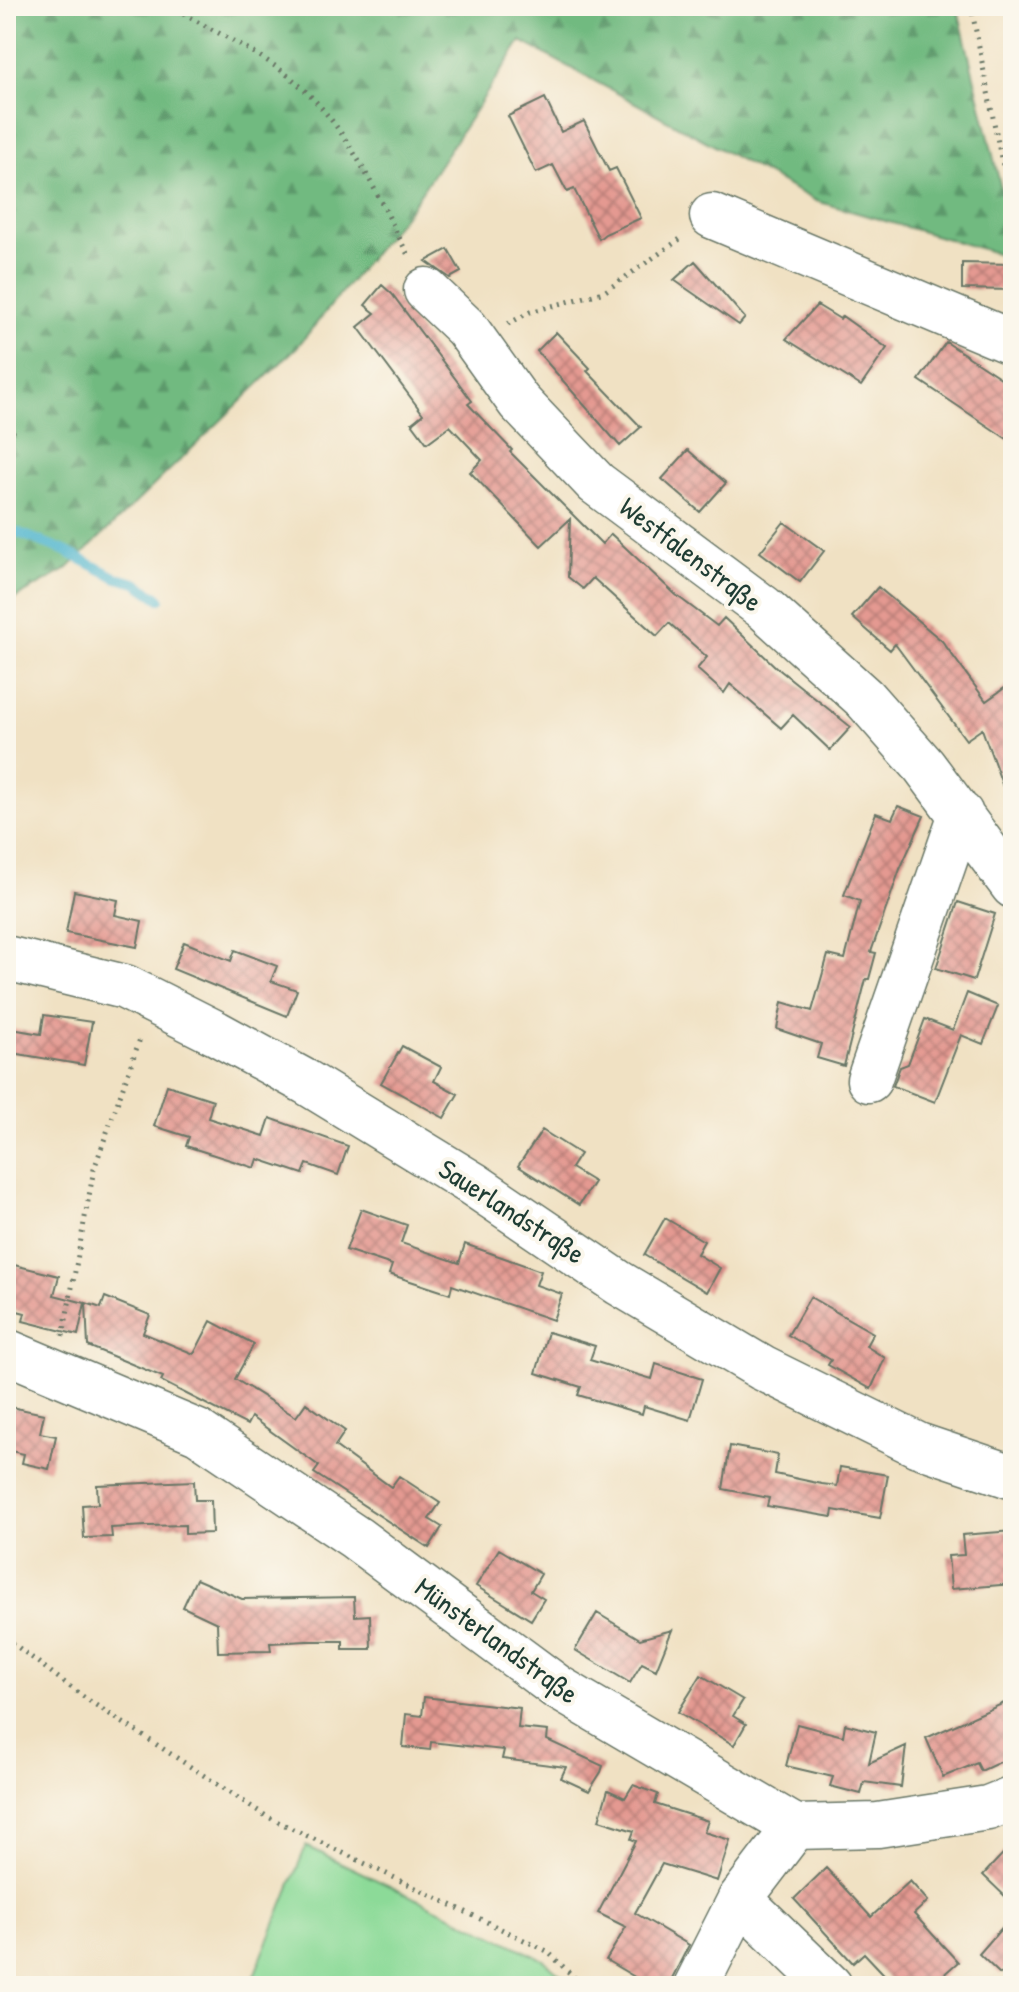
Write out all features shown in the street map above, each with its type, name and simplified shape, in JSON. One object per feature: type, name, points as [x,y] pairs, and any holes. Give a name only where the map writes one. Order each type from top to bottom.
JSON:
[{"type":"street","points":[[712,216],[1013,343]]},
{"type":"street","name":"Westfalenstraße","points":[[426,290],[475,341],[519,402],[596,483],[764,608],[864,698],[961,814],[1013,886]]},
{"type":"street","points":[[869,1080],[961,814]]},
{"type":"street","name":"Sauerlandstraße","points":[[6,958],[125,987],[306,1082],[473,1184],[619,1283],[762,1368],[918,1445],[1013,1477]]},
{"type":"street","name":"Münsterlandstraße","points":[[6,1351],[198,1432],[356,1538],[557,1687],[795,1827]]},
{"type":"street","points":[[696,1986],[740,1899],[795,1827],[878,1825],[988,1808],[1013,1798]]},
{"type":"street","points":[[740,1899],[830,1986]]},
{"type":"path","points":[[169,6],[290,77],[326,112],[356,155],[426,290]]},
{"type":"path","points":[[971,6],[1001,158],[1013,201]]},
{"type":"path","points":[[475,341],[530,312],[604,292],[712,216]]},
{"type":"path","points":[[6,399],[13,432],[6,445]]},
{"type":"path","points":[[57,1370],[94,1169],[154,1002]]},
{"type":"path","points":[[6,1638],[85,1698],[266,1816],[547,1951],[583,1986]]},
{"type":"green space","points":[[6,6],[957,6],[1013,238],[1013,258],[816,201],[521,41],[412,206],[297,347],[66,570],[6,603]]},
{"type":"green space","points":[[306,1846],[544,1960],[573,1986],[250,1986]]},
{"type":"building","points":[[545,98],[561,132],[584,121],[609,171],[616,168],[641,218],[599,239],[574,189],[567,192],[553,165],[536,173],[508,116]]},
{"type":"building","points":[[448,249],[461,272],[450,278],[426,261]]},
{"type":"building","points":[[695,261],[745,318],[739,325],[674,280]]},
{"type":"building","points":[[962,263],[1013,264],[1013,290],[962,289]]},
{"type":"building","points":[[382,285],[472,401],[468,404],[512,450],[510,452],[602,544],[611,534],[676,595],[717,626],[724,618],[776,667],[851,727],[830,750],[793,715],[781,728],[730,684],[724,693],[697,669],[707,657],[669,623],[657,636],[593,578],[583,589],[568,577],[570,519],[541,546],[470,472],[482,460],[450,426],[427,443],[412,423],[423,414],[358,327],[375,313],[365,305]]},
{"type":"building","points":[[817,305],[840,319],[842,316],[887,348],[861,386],[786,339]]},
{"type":"building","points":[[556,332],[590,368],[587,371],[641,427],[620,446],[537,351]]},
{"type":"building","points":[[946,342],[1013,386],[1013,443],[919,380]]},
{"type":"building","points":[[688,450],[726,483],[700,512],[662,479]]},
{"type":"building","points":[[784,522],[824,551],[800,582],[760,552]]},
{"type":"building","points":[[878,587],[942,641],[986,701],[1013,682],[1013,805],[1010,806],[982,729],[966,740],[895,644],[890,650],[852,617]]},
{"type":"building","points":[[898,806],[924,816],[900,869],[871,952],[876,953],[869,979],[866,979],[844,1066],[817,1058],[821,1044],[777,1029],[782,1002],[812,1011],[828,955],[845,959],[860,901],[844,895],[876,813],[892,819]]},
{"type":"building","points":[[74,891],[118,900],[115,915],[142,921],[137,947],[66,933]]},
{"type":"building","points":[[958,902],[995,914],[974,980],[936,968]]},
{"type":"building","points":[[184,942],[231,961],[235,950],[277,966],[271,981],[297,990],[287,1016],[173,969]]},
{"type":"building","points":[[967,993],[998,1006],[983,1044],[961,1035],[935,1102],[893,1086],[900,1067],[908,1064],[925,1019],[953,1030]]},
{"type":"building","points":[[44,1015],[92,1022],[84,1065],[6,1052],[6,1028],[41,1034]]},
{"type":"building","points":[[402,1046],[441,1067],[434,1081],[458,1094],[444,1118],[381,1083]]},
{"type":"building","points":[[167,1085],[213,1100],[208,1118],[264,1136],[270,1118],[348,1146],[338,1175],[307,1164],[303,1174],[258,1159],[255,1168],[186,1146],[189,1137],[154,1126]]},
{"type":"building","points":[[542,1130],[580,1154],[571,1168],[594,1182],[579,1205],[518,1166]]},
{"type":"building","points":[[361,1209],[407,1225],[401,1243],[459,1263],[465,1244],[541,1271],[536,1285],[562,1294],[553,1320],[452,1285],[450,1294],[389,1274],[392,1265],[346,1250]]},
{"type":"building","points":[[665,1218],[704,1241],[697,1254],[720,1268],[707,1292],[644,1255]]},
{"type":"building","points":[[6,1263],[59,1276],[54,1295],[85,1303],[78,1335],[23,1321],[25,1313],[6,1308]]},
{"type":"building","points":[[105,1297],[150,1315],[143,1333],[194,1354],[211,1321],[254,1344],[235,1379],[296,1417],[306,1403],[345,1431],[335,1446],[391,1487],[399,1476],[440,1503],[429,1519],[442,1527],[429,1548],[314,1473],[319,1466],[251,1417],[247,1425],[161,1381],[163,1377],[88,1346],[86,1303],[101,1308]]},
{"type":"building","points":[[810,1297],[873,1333],[866,1346],[885,1358],[871,1389],[828,1365],[831,1360],[788,1335]]},
{"type":"building","points":[[548,1332],[595,1346],[590,1360],[622,1370],[652,1379],[656,1364],[702,1379],[690,1420],[644,1406],[642,1414],[578,1395],[581,1387],[536,1373]]},
{"type":"building","points":[[6,1406],[44,1414],[40,1433],[56,1436],[49,1469],[22,1463],[24,1454],[6,1450]]},
{"type":"building","points":[[730,1446],[778,1455],[775,1474],[822,1484],[837,1486],[840,1467],[888,1475],[880,1518],[833,1510],[832,1517],[767,1506],[769,1498],[723,1489]]},
{"type":"building","points":[[194,1481],[195,1500],[211,1500],[212,1533],[185,1534],[185,1525],[147,1526],[111,1528],[112,1537],[84,1538],[82,1505],[98,1504],[97,1485]]},
{"type":"building","points":[[1013,1531],[1013,1584],[951,1589],[948,1556],[964,1555],[962,1535]]},
{"type":"building","points":[[499,1549],[541,1574],[531,1591],[544,1599],[531,1620],[476,1586]]},
{"type":"building","points":[[196,1579],[242,1599],[354,1597],[355,1616],[370,1615],[371,1649],[343,1649],[343,1641],[307,1641],[270,1643],[271,1651],[218,1652],[217,1623],[183,1607]]},
{"type":"building","points":[[597,1613],[640,1639],[672,1630],[656,1670],[642,1663],[630,1683],[575,1650]]},
{"type":"building","points":[[701,1675],[743,1700],[733,1716],[746,1724],[734,1745],[678,1712]]},
{"type":"building","points":[[424,1697],[520,1708],[518,1728],[548,1731],[547,1740],[603,1766],[601,1772],[589,1791],[561,1778],[566,1767],[502,1759],[504,1750],[431,1742],[430,1750],[403,1747],[406,1714],[422,1716]]},
{"type":"building","points":[[1013,1699],[1013,1756],[981,1771],[977,1763],[943,1777],[926,1738]]},
{"type":"building","points":[[797,1724],[843,1736],[845,1724],[876,1732],[869,1763],[906,1746],[901,1787],[864,1782],[861,1794],[830,1786],[833,1777],[786,1766]]},
{"type":"building","points":[[633,1785],[658,1794],[655,1804],[708,1821],[704,1832],[730,1840],[717,1881],[662,1864],[635,1913],[689,1945],[668,1986],[650,1986],[606,1960],[626,1927],[598,1913],[636,1841],[631,1839],[634,1831],[599,1820],[608,1790],[625,1798]]},
{"type":"building","points":[[1013,1843],[1013,1904],[983,1875]]},
{"type":"building","points":[[826,1868],[871,1917],[910,1881],[928,1901],[914,1914],[958,1962],[931,1986],[895,1986],[864,1953],[853,1963],[794,1899]]},
{"type":"building","points":[[1013,1915],[1013,1961],[1000,1974],[979,1954]]},
{"type":"waterway","points":[[6,528],[63,550],[117,578],[136,583],[160,599]]}]
